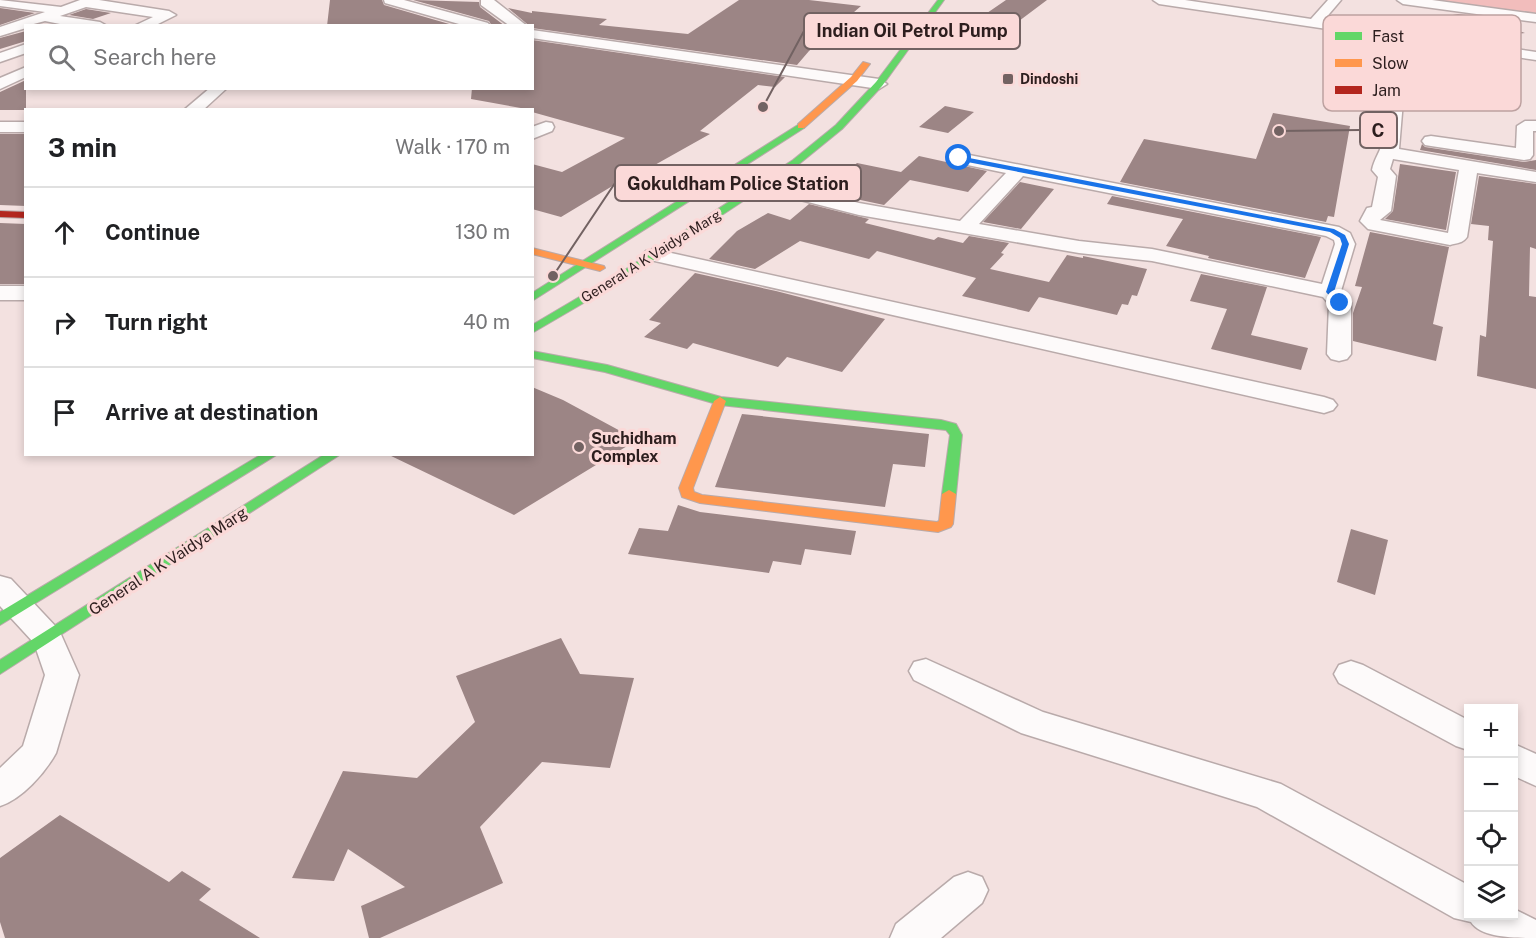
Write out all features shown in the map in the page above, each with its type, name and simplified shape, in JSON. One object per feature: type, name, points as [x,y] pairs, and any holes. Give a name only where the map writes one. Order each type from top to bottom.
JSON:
[{"type":"main road","name":"General A K Vaidya Marg","points":[[534,329],[624,275],[764,185],[839,127],[879,84],[941,0]]},
{"type":"main road","name":"General A K Vaidya Marg","points":[[534,297],[588,265],[807,122],[854,80],[874,54]]},
{"type":"main road","points":[[0,214],[24,215]]},
{"type":"main road","points":[[534,252],[624,275]]},
{"type":"main road","points":[[534,354],[607,369],[720,401],[951,427],[956,435],[946,524],[938,527],[700,499],[687,494],[686,488],[720,401]]},
{"type":"main road","name":"General A K Vaidya Marg","points":[[7,604],[268,456]]},
{"type":"main road","name":"General A K Vaidya Marg","points":[[0,668],[332,456]]},
{"type":"street","points":[[390,0],[476,24]]},
{"type":"street","points":[[488,0],[486,2],[517,24]]},
{"type":"street","points":[[1159,0],[1323,24]]},
{"type":"street","points":[[1315,23],[1335,0]]},
{"type":"street","points":[[1403,0],[1514,15]]},
{"type":"street","points":[[0,2],[89,24]]},
{"type":"street","points":[[25,24],[90,3],[169,15],[146,24]]},
{"type":"street","points":[[1521,16],[1536,18]]},
{"type":"street","points":[[0,24],[18,26]]},
{"type":"street","points":[[0,32],[24,24]]},
{"type":"street","points":[[534,34],[879,84]]},
{"type":"street","points":[[0,40],[24,46]]},
{"type":"street","points":[[0,58],[24,47]]},
{"type":"street","points":[[1521,54],[1536,56]]},
{"type":"street","points":[[0,69],[24,71]]},
{"type":"street","points":[[0,84],[24,71]]},
{"type":"street","points":[[195,108],[217,90]]},
{"type":"street","points":[[1395,111],[1392,140],[1381,170],[1387,176],[1381,211],[1374,212],[1370,221],[1375,225],[1450,239],[1457,237],[1461,169]]},
{"type":"street","points":[[0,126],[24,127]]},
{"type":"street","points":[[1536,126],[1524,126],[1524,155],[1423,143],[1414,153],[1529,173],[1536,169]]},
{"type":"street","points":[[1386,156],[1461,169],[1536,177]]},
{"type":"street","points":[[959,158],[1332,231],[1343,237],[1346,244],[1330,292]]},
{"type":"street","points":[[964,228],[1019,170]]},
{"type":"street","points":[[764,185],[843,205],[964,228],[1079,247],[1152,255],[1330,292],[1340,303],[1339,354]]},
{"type":"street","points":[[653,255],[1324,405]]},
{"type":"street","points":[[0,294],[24,293]]},
{"type":"street","points":[[0,791],[38,753],[62,675],[48,638],[7,604]]},
{"type":"street","points":[[926,671],[1033,723],[1269,795],[1464,903]]},
{"type":"street","points":[[1351,674],[1464,734]]},
{"type":"street","points":[[1518,761],[1536,771]]},
{"type":"street","points":[[911,938],[968,890]]},
{"type":"street","points":[[1497,920],[1528,938]]},
{"type":"shaded area","points":[[1428,0],[1536,0],[1536,14]]},
{"type":"building","points":[[330,0],[382,0],[384,5],[449,24],[327,24]]},
{"type":"building","points":[[413,0],[479,2],[480,7],[502,24],[491,24],[489,21]]},
{"type":"building","points":[[739,0],[809,0],[861,6],[809,51],[797,65],[534,28],[534,24],[527,24],[508,8],[532,13],[532,11],[607,19],[599,25],[688,34]]},
{"type":"building","points":[[1006,0],[1047,0],[1007,30],[971,24]]},
{"type":"building","points":[[0,8],[35,13],[0,25]]},
{"type":"building","points":[[86,9],[111,13],[93,19],[69,15]]},
{"type":"building","points":[[24,32],[24,42],[0,49],[0,38]]},
{"type":"building","points":[[534,40],[785,77],[775,87],[758,85],[700,131],[710,134],[628,180],[624,179],[561,217],[534,210],[534,165],[562,172],[625,138],[534,113],[534,108],[521,108],[471,99],[472,90],[534,90]]},
{"type":"building","points":[[24,81],[26,108],[24,110],[0,110],[0,92]]},
{"type":"building","points":[[945,106],[974,112],[948,133],[919,127]]},
{"type":"building","points":[[1273,113],[1350,126],[1334,217],[1328,216],[1326,222],[1120,182],[1144,139],[1256,159]]},
{"type":"building","points":[[0,134],[24,134],[24,206],[0,205]]},
{"type":"building","points":[[1422,144],[1425,147],[1524,162],[1536,160],[1536,170],[1420,150]]},
{"type":"building","points":[[919,156],[987,171],[968,192],[910,180],[884,205],[823,192],[857,163],[901,172]]},
{"type":"building","points":[[1400,164],[1456,172],[1446,230],[1385,219],[1393,211]]},
{"type":"building","points":[[1479,176],[1536,184],[1536,249],[1530,247],[1529,296],[1536,297],[1536,389],[1477,376],[1480,335],[1486,337],[1493,241],[1488,240],[1489,226],[1471,224]]},
{"type":"building","points":[[1020,182],[1054,189],[1021,229],[983,222]]},
{"type":"building","points":[[1112,196],[1321,237],[1305,278],[1208,258],[1209,256],[1166,246],[1183,219],[1107,204]]},
{"type":"building","points":[[809,204],[869,219],[865,223],[934,240],[938,237],[963,243],[969,236],[1009,243],[1001,253],[1004,254],[990,269],[1049,282],[1029,312],[962,296],[976,278],[877,251],[869,259],[800,241],[755,269],[709,259],[737,231],[768,213],[790,220]]},
{"type":"building","points":[[0,223],[24,224],[24,284],[0,284]]},
{"type":"building","points":[[1370,232],[1449,247],[1433,324],[1443,327],[1436,361],[1353,341],[1353,313],[1362,287],[1355,286]]},
{"type":"building","points":[[1067,255],[1147,269],[1137,296],[1132,295],[1128,305],[1122,304],[1117,315],[1039,297]]},
{"type":"building","points":[[695,273],[885,319],[842,372],[787,357],[778,367],[693,343],[687,349],[644,337],[661,323],[649,320]]},
{"type":"building","points":[[1201,274],[1267,287],[1251,335],[1308,348],[1301,370],[1211,349],[1227,309],[1190,301]]},
{"type":"building","name":"Suchidham Complex","points":[[534,388],[563,400],[637,440],[514,515],[391,456],[534,456]]},
{"type":"building","points":[[742,414],[929,434],[925,467],[893,464],[885,507],[715,487]]},
{"type":"building","points":[[678,505],[700,512],[856,531],[851,555],[805,549],[801,565],[773,561],[769,573],[628,554],[639,528],[668,531]]},
{"type":"building","points":[[1351,529],[1388,540],[1375,595],[1337,582]]},
{"type":"building","points":[[561,638],[580,674],[634,678],[610,768],[542,762],[480,827],[503,883],[380,938],[369,938],[361,906],[405,887],[348,849],[334,881],[292,878],[343,771],[417,778],[475,722],[456,676]]},
{"type":"building","points":[[60,815],[169,882],[182,871],[211,889],[199,900],[260,938],[5,938],[0,922],[0,858]]},
{"type":"traffic: fast","points":[[534,329],[624,275],[796,162],[839,127],[879,84],[941,0]]},
{"type":"traffic: fast","points":[[534,297],[801,126]]},
{"type":"traffic: fast","points":[[534,354],[607,369],[720,401],[941,424],[951,427],[956,435],[949,494]]},
{"type":"traffic: fast","points":[[0,619],[269,456]]},
{"type":"traffic: fast","points":[[0,668],[332,456]]},
{"type":"traffic: slow","points":[[801,126],[854,79],[866,64]]},
{"type":"traffic: slow","points":[[534,252],[600,268]]},
{"type":"traffic: slow","points":[[720,401],[686,488],[687,494],[700,499],[938,527],[946,524],[949,494]]},
{"type":"traffic: jam","points":[[0,214],[24,215]]},
{"type":"place","name":"Dindoshi","points":[[1008,79]]},
{"type":"place","name":"Indian Oil Petrol Pump","points":[[763,107]]},
{"type":"place","name":"C","points":[[1279,131]]},
{"type":"place","name":"Gokuldham Police Station","points":[[553,276]]},
{"type":"place","name":"Suchidham Complex","points":[[579,447]]},
{"type":"route","points":[[959,158],[1332,231],[1343,237],[1346,244],[1330,292],[1340,303]]}]
